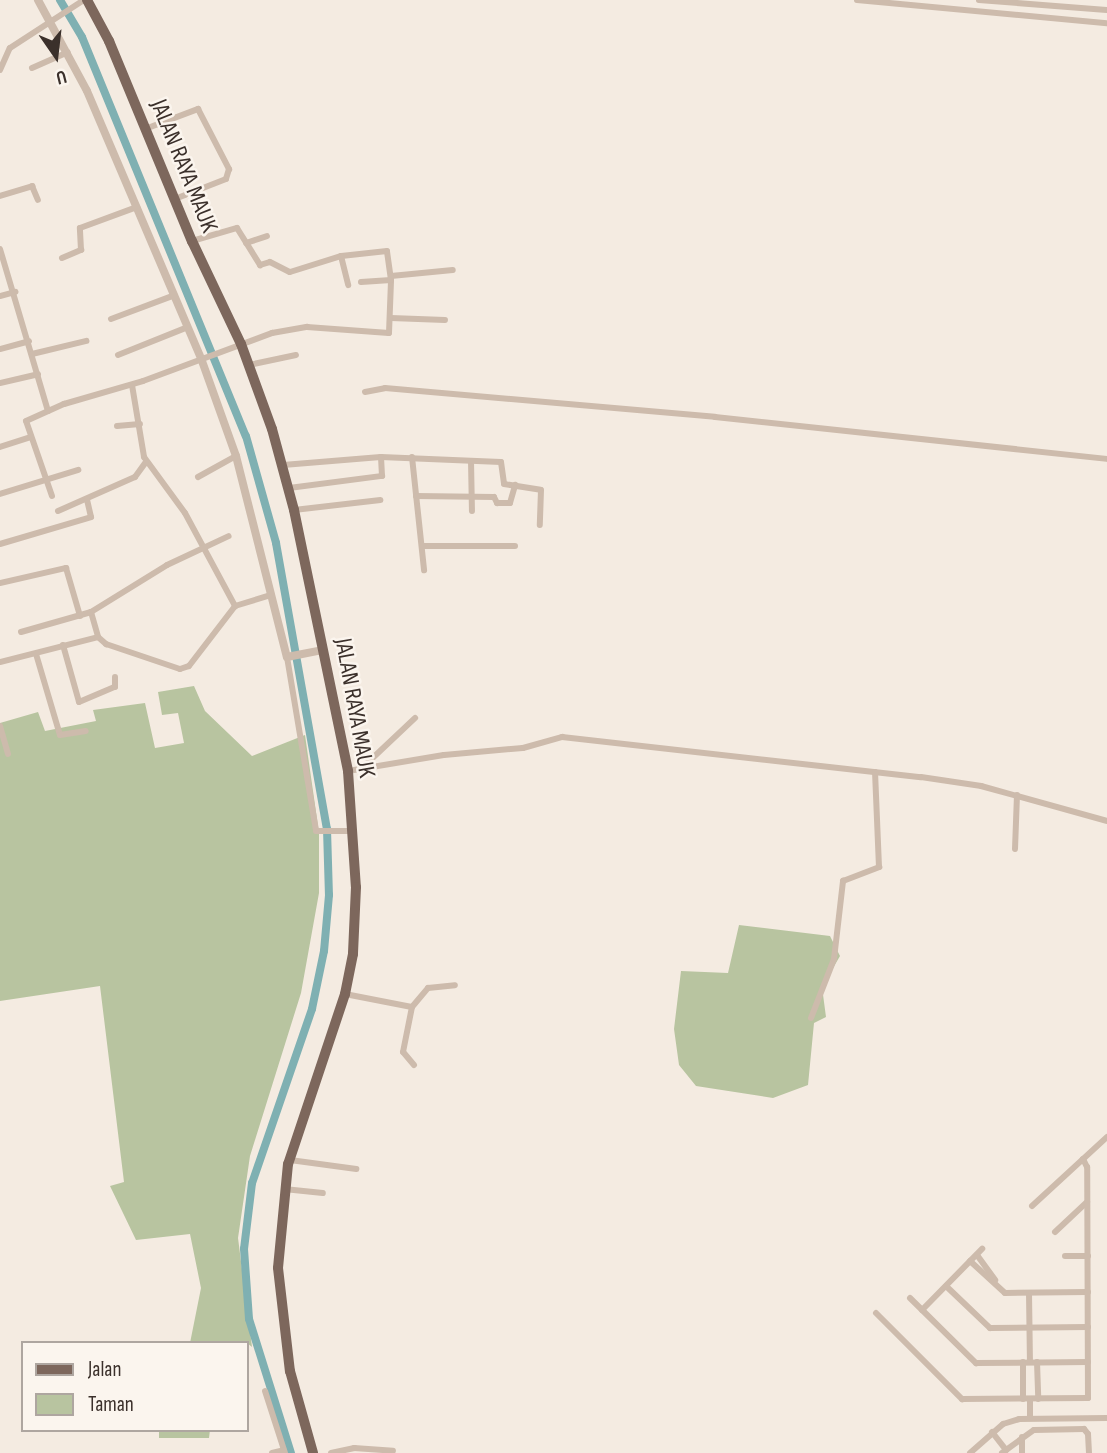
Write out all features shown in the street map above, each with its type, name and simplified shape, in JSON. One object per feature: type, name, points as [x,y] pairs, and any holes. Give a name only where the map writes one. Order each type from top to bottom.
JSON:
[{"type":"main road","name":"JALAN RAYA MAUK","points":[[84,1],[116,56],[192,241],[249,365],[289,488],[320,650],[348,771],[355,935],[345,994],[290,1160],[284,1189],[278,1268],[290,1371],[313,1453]]},
{"type":"street","points":[[38,0],[53,19],[187,327],[204,360],[236,456],[270,595],[289,657],[316,831],[324,835],[349,831]]},
{"type":"street","points":[[857,0],[1107,23]]},
{"type":"street","points":[[979,0],[1107,10]]},
{"type":"street","points":[[0,71],[10,48],[84,1]]},
{"type":"street","points":[[32,68],[68,52]]},
{"type":"street","points":[[145,130],[198,109],[229,169],[226,179],[175,199]]},
{"type":"street","points":[[0,196],[30,186],[38,200]]},
{"type":"street","points":[[62,258],[82,250],[80,228],[137,207]]},
{"type":"street","points":[[52,496],[26,421],[48,411],[204,360],[272,333],[307,327],[386,334],[391,318],[391,278],[385,250],[341,256],[290,272],[270,262],[260,265],[234,228],[192,241]]},
{"type":"street","points":[[246,243],[267,236]]},
{"type":"street","points":[[0,249],[15,292],[48,411]]},
{"type":"street","points":[[341,256],[348,285]]},
{"type":"street","points":[[360,282],[453,270]]},
{"type":"street","points":[[0,296],[15,292]]},
{"type":"street","points":[[111,319],[174,295]]},
{"type":"street","points":[[391,318],[445,320]]},
{"type":"street","points":[[118,355],[187,327]]},
{"type":"street","points":[[0,349],[29,341]]},
{"type":"street","points":[[32,354],[86,341]]},
{"type":"street","points":[[249,365],[296,355]]},
{"type":"street","points":[[0,383],[38,374]]},
{"type":"street","points":[[132,385],[146,462],[206,548],[235,606]]},
{"type":"street","points":[[365,392],[385,388],[715,417],[1107,459]]},
{"type":"street","points":[[117,426],[139,424]]},
{"type":"street","points":[[0,447],[30,437]]},
{"type":"street","points":[[198,477],[236,456]]},
{"type":"street","points":[[283,466],[381,457],[501,462],[503,483],[541,490],[540,525]]},
{"type":"street","points":[[289,488],[382,476],[381,457]]},
{"type":"street","points":[[412,457],[424,570]]},
{"type":"street","points":[[471,461],[472,511]]},
{"type":"street","points":[[58,511],[135,477],[146,462]]},
{"type":"street","points":[[0,494],[78,470]]},
{"type":"street","points":[[416,496],[472,496],[512,502],[515,485]]},
{"type":"street","points":[[0,544],[91,517],[87,499]]},
{"type":"street","points":[[294,510],[380,500]]},
{"type":"street","points":[[21,632],[91,612],[167,565],[229,536]]},
{"type":"street","points":[[422,546],[515,546]]},
{"type":"street","points":[[0,583],[66,568],[80,616]]},
{"type":"street","points":[[0,662],[98,637],[153,663],[185,668],[235,606],[270,595]]},
{"type":"street","points":[[91,612],[98,637]]},
{"type":"street","points":[[63,645],[79,702],[115,687],[116,677]]},
{"type":"street","points":[[289,657],[320,650]]},
{"type":"street","points":[[36,654],[60,734],[86,731]]},
{"type":"street","points":[[362,768],[415,718]]},
{"type":"street","points":[[0,726],[8,754]]},
{"type":"street","points":[[348,771],[523,748],[554,737],[875,772],[1017,795],[1107,821]]},
{"type":"street","points":[[811,1018],[834,960],[843,881],[880,867],[875,772]]},
{"type":"street","points":[[1015,849],[1017,795]]},
{"type":"street","points":[[414,1065],[403,1052],[412,1007],[423,990],[454,985]]},
{"type":"street","points":[[345,994],[412,1007]]},
{"type":"street","points":[[1032,1206],[1107,1137]]},
{"type":"street","points":[[876,1313],[962,1399],[1088,1398],[1087,1202],[1083,1159]]},
{"type":"street","points":[[290,1160],[356,1168]]},
{"type":"street","points":[[284,1189],[323,1194]]},
{"type":"street","points":[[1055,1232],[1087,1202]]},
{"type":"street","points":[[922,1310],[982,1249]]},
{"type":"street","points":[[976,1255],[1004,1293]]},
{"type":"street","points":[[1065,1256],[1088,1256]]},
{"type":"street","points":[[970,1262],[1004,1293],[1088,1292]]},
{"type":"street","points":[[946,1286],[990,1328],[1088,1327]]},
{"type":"street","points":[[1029,1293],[1030,1418]]},
{"type":"street","points":[[910,1298],[976,1363],[1088,1362]]},
{"type":"street","points":[[1030,1362],[1030,1399]]},
{"type":"street","points":[[265,1391],[285,1451],[272,1453]]},
{"type":"street","points":[[970,1453],[1003,1424],[1030,1418],[1107,1419]]},
{"type":"street","points":[[992,1432],[1004,1452],[1034,1430],[1084,1429],[1088,1434],[1089,1453]]},
{"type":"street","points":[[1022,1437],[1023,1453]]},
{"type":"street","points":[[331,1453],[354,1448],[393,1451]]},
{"type":"green space","points":[[194,686],[205,711],[252,756],[305,735],[319,833],[319,893],[301,993],[250,1156],[238,1238],[252,1347],[248,1341],[190,1341],[201,1288],[190,1234],[136,1240],[110,1186],[124,1182],[100,986],[0,1001],[0,723],[38,712],[45,731],[96,721],[93,710],[145,703],[155,748],[184,743],[178,713],[162,715],[158,692]]},
{"type":"green space","points":[[739,925],[830,936],[840,956],[822,987],[826,1017],[814,1023],[808,1085],[773,1098],[696,1086],[679,1065],[674,1029],[681,971],[728,973]]},
{"type":"green space","points":[[159,1432],[210,1432],[209,1438],[159,1438]]},
{"type":"waterway","points":[[60,0],[82,37],[246,436],[276,543],[327,829],[329,895],[324,951],[312,1009],[252,1183],[244,1249],[249,1319],[291,1453]]}]
